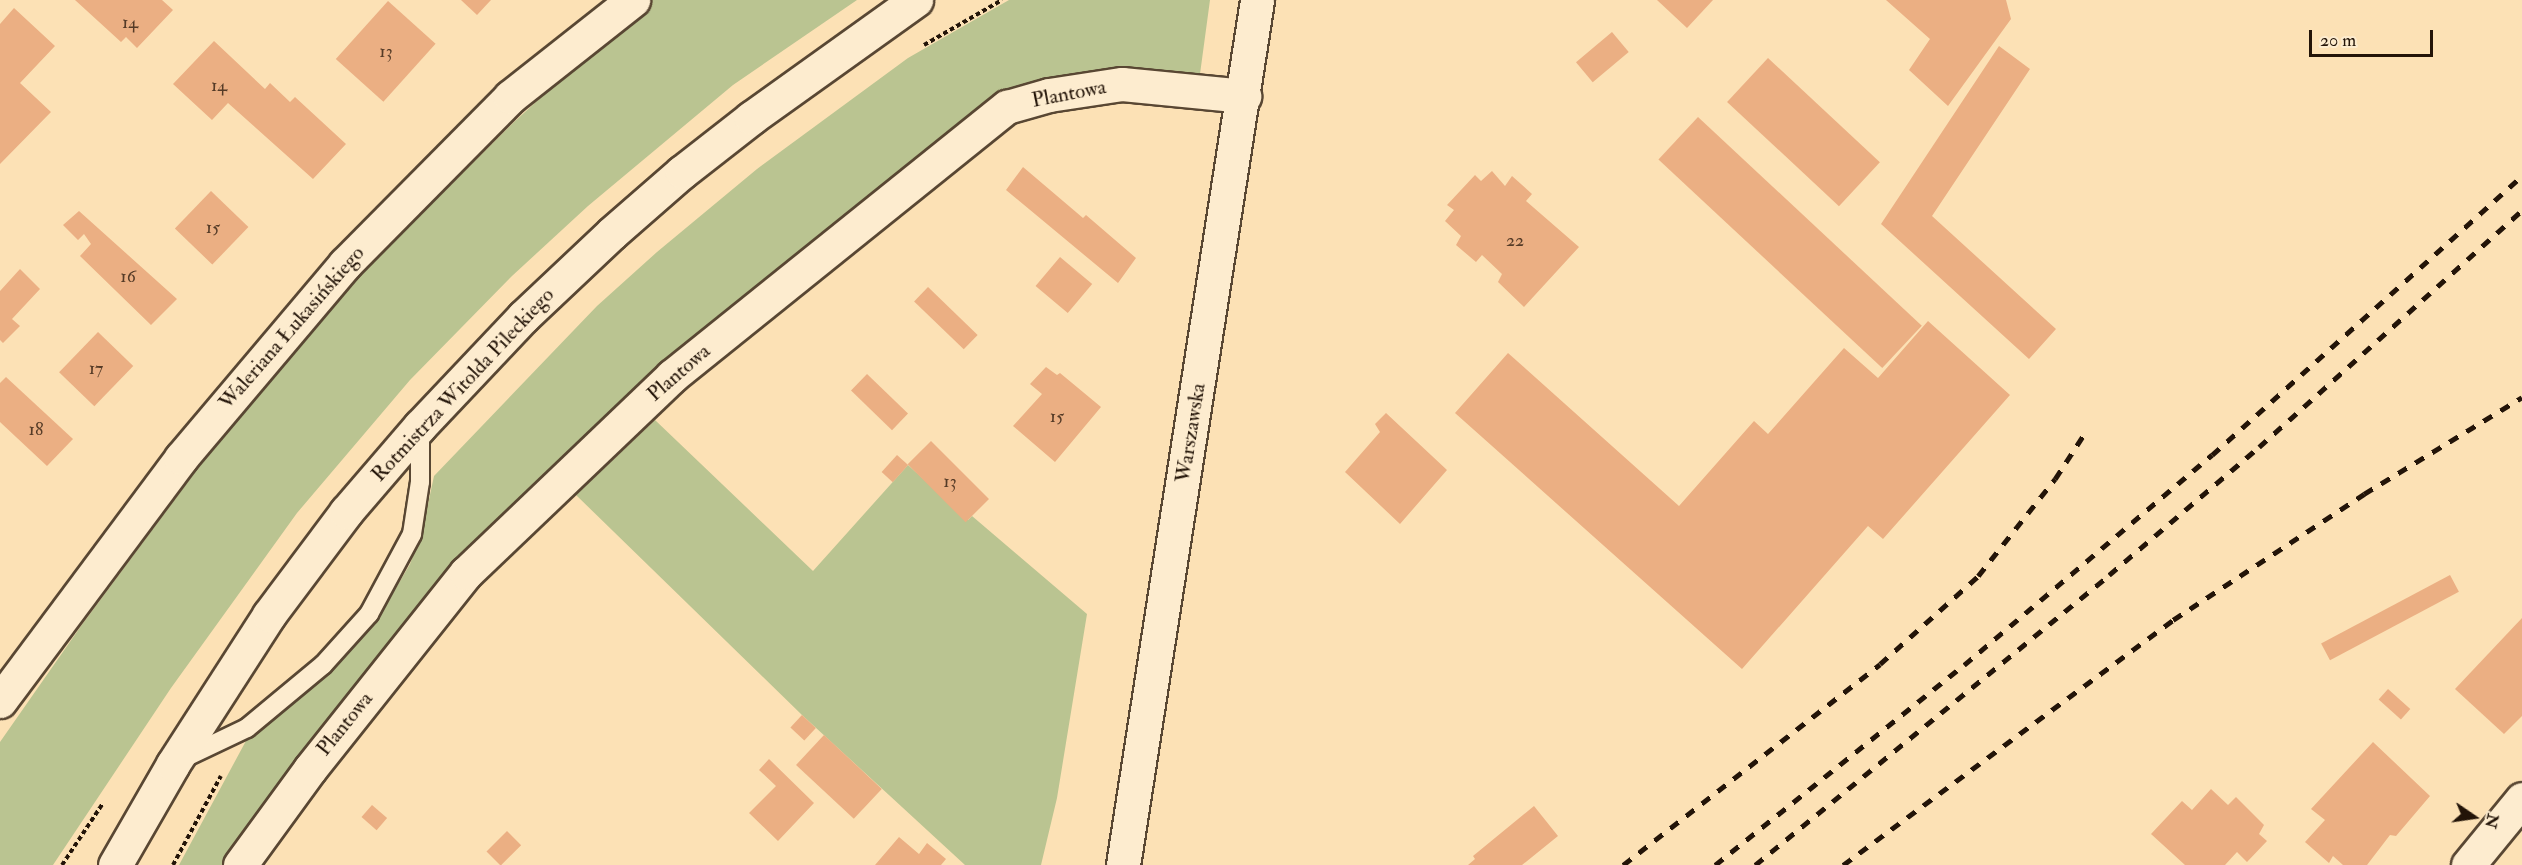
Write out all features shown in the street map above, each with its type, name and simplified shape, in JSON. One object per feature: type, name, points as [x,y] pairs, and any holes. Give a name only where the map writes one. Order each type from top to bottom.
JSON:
[{"type":"street","name":"Waleriana Łukasińskiego","points":[[0,701],[182,458],[345,264],[510,97],[633,0]]},
{"type":"street","name":"Rotmistrza Witolda Pileckiego","points":[[114,865],[173,764],[269,615],[346,512],[420,426],[523,317],[612,233],[682,172],[751,118],[916,0]]},
{"type":"street","name":"Warszawska","points":[[1124,865],[1257,0]]},
{"type":"street","name":"Plantowa","points":[[240,865],[310,769],[466,573],[672,376],[1007,107],[1049,95],[1122,84],[1244,96]]},
{"type":"street","points":[[2468,865],[2522,799]]},
{"type":"lane","points":[[173,764],[247,728],[322,665],[369,614],[412,534],[420,482],[420,426]]},
{"type":"path","points":[[922,46],[1002,0]]},
{"type":"path","points":[[173,865],[247,728]]},
{"type":"green space","points":[[647,0],[857,0],[733,85],[588,206],[512,276],[410,380],[297,513],[171,688],[53,865],[0,865],[0,742],[81,626],[247,402],[364,271],[513,123]]},
{"type":"green space","points":[[1009,0],[1210,0],[1200,74],[1028,90],[584,439],[265,804],[223,865],[179,865],[247,739],[339,660],[382,612],[410,564],[422,532],[434,476],[597,306],[657,252],[757,169],[908,58]]},
{"type":"green space","points":[[655,420],[813,571],[908,465],[968,520],[972,516],[1087,614],[1057,798],[1041,865],[965,865],[802,715],[576,495]]},
{"type":"building","points":[[75,0],[162,0],[173,10],[137,48],[126,37],[121,42]]},
{"type":"building","points":[[461,0],[491,0],[477,15]]},
{"type":"building","points":[[1657,0],[1713,0],[1687,28]]},
{"type":"building","points":[[1886,0],[2006,0],[2011,19],[1948,106],[1909,70],[1930,39]]},
{"type":"building","points":[[388,1],[436,44],[383,102],[336,59]]},
{"type":"building","points":[[14,8],[55,46],[20,83],[51,112],[0,164],[0,24]]},
{"type":"building","points":[[1612,32],[1629,52],[1593,82],[1576,62]]},
{"type":"building","points":[[214,41],[265,89],[270,83],[290,102],[295,97],[346,144],[313,179],[228,103],[212,120],[173,84]]},
{"type":"building","points":[[1999,46],[2030,69],[1932,216],[2056,329],[2029,359],[1881,224]]},
{"type":"building","points":[[1768,58],[1880,162],[1839,206],[1727,102]]},
{"type":"building","points":[[1698,117],[1922,326],[1882,368],[1658,159]]},
{"type":"building","points":[[1023,167],[1083,218],[1086,215],[1136,258],[1118,283],[1006,190]]},
{"type":"building","points":[[1492,171],[1505,186],[1512,176],[1532,194],[1526,201],[1579,247],[1524,307],[1498,282],[1502,274],[1482,255],[1476,262],[1456,245],[1461,236],[1445,221],[1454,210],[1447,205],[1475,175],[1481,181]]},
{"type":"building","points":[[211,191],[248,227],[212,265],[175,228]]},
{"type":"building","points":[[79,211],[177,299],[151,325],[80,256],[91,244],[84,234],[78,240],[63,225]]},
{"type":"building","points":[[1060,257],[1092,284],[1068,313],[1036,286]]},
{"type":"building","points":[[20,269],[40,289],[12,319],[20,326],[3,343],[0,340],[0,291]]},
{"type":"building","points":[[928,287],[978,335],[964,349],[914,301]]},
{"type":"building","points":[[1928,321],[2010,395],[1883,539],[1868,526],[1742,669],[1455,413],[1508,353],[1679,506],[1754,421],[1768,434],[1844,348],[1878,378]]},
{"type":"building","points":[[98,332],[133,366],[94,406],[59,372]]},
{"type":"building","points":[[1046,367],[1057,375],[1060,373],[1101,407],[1055,462],[1013,426],[1042,394],[1030,384]]},
{"type":"building","points":[[867,374],[908,414],[892,430],[851,391]]},
{"type":"building","points":[[6,377],[73,439],[47,466],[0,422],[0,383]]},
{"type":"building","points":[[1386,413],[1447,470],[1400,524],[1345,472],[1380,432],[1375,424]]},
{"type":"building","points":[[931,441],[989,499],[966,522],[908,464]]},
{"type":"building","points":[[897,455],[908,465],[893,482],[882,472]]},
{"type":"building","points":[[2450,575],[2459,592],[2330,660],[2321,644]]},
{"type":"building","points":[[2522,618],[2522,716],[2504,734],[2455,689]]},
{"type":"building","points":[[2388,689],[2410,709],[2401,719],[2379,699]]},
{"type":"building","points":[[802,715],[816,728],[804,740],[790,727]]},
{"type":"building","points":[[824,735],[882,789],[854,819],[796,765]]},
{"type":"building","points":[[2373,742],[2430,796],[2396,836],[2390,835],[2367,865],[2343,865],[2333,856],[2329,863],[2305,842],[2325,820],[2311,809]]},
{"type":"building","points":[[769,759],[814,803],[778,841],[749,813],[776,786],[759,770]]},
{"type":"building","points":[[2211,789],[2228,805],[2236,797],[2264,825],[2259,834],[2267,841],[2247,862],[2237,852],[2225,865],[2185,865],[2151,834],[2182,801],[2192,810]]},
{"type":"building","points":[[372,805],[387,818],[377,830],[362,817]]},
{"type":"building","points":[[1534,806],[1558,836],[1522,865],[1468,865],[1475,859],[1473,856]]},
{"type":"building","points":[[507,831],[521,845],[501,865],[486,852]]},
{"type":"building","points":[[899,837],[919,854],[927,843],[946,859],[941,865],[875,865]]},
{"type":"railway","points":[[1715,865],[1964,665],[2212,455],[2522,176]]},
{"type":"railway","points":[[1755,865],[2109,575],[2259,447],[2522,210]]},
{"type":"railway","points":[[1843,865],[2173,620],[2364,494],[2522,397]]},
{"type":"railway","points":[[1623,865],[1880,664],[1978,576],[2055,479],[2086,431]]}]
